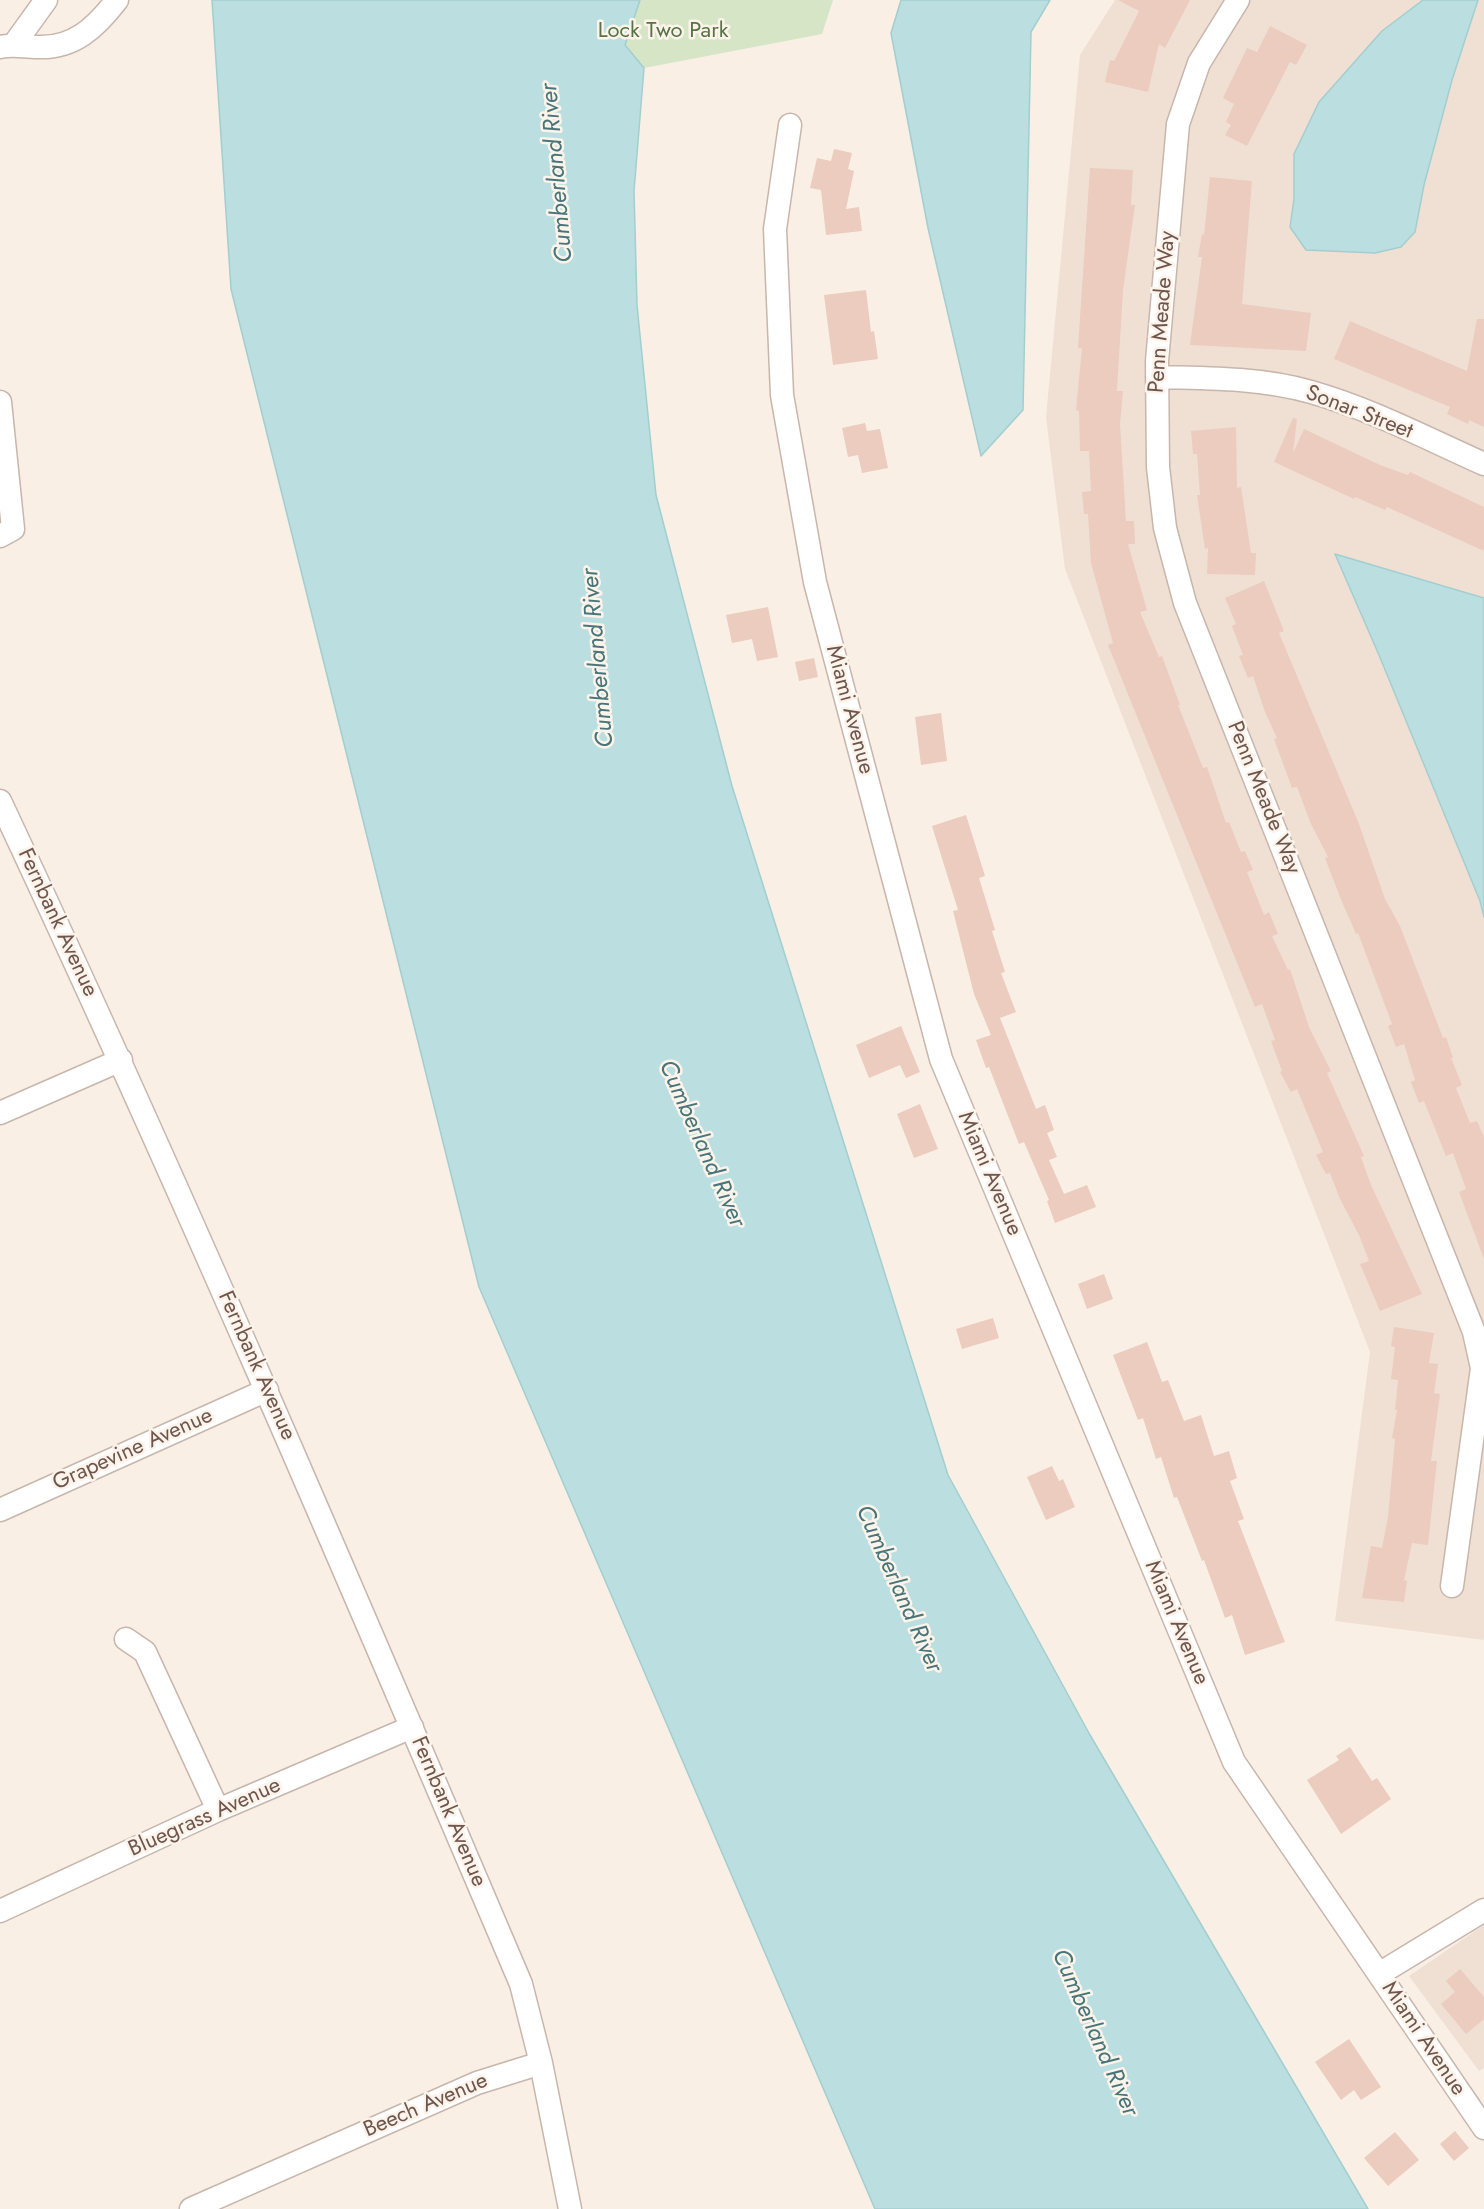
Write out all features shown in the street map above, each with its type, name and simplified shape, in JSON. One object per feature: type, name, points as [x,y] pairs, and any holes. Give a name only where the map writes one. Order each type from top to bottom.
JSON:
[{"type":"street","points":[[7,45],[46,0]]},
{"type":"street","points":[[7,45],[38,47],[75,41],[100,23],[117,0]]},
{"type":"street","name":"Penn Meade Way","points":[[1238,0],[1199,63],[1178,124],[1157,377],[1159,477],[1166,528],[1185,603],[1474,1332],[1483,1368],[1452,1586]]},
{"type":"street","name":"Miami Avenue","points":[[790,125],[775,229],[782,395],[815,582],[941,1059],[1234,1762],[1484,2128]]},
{"type":"street","name":"Sonar Street","points":[[1157,377],[1250,381],[1311,392],[1382,419],[1484,464]]},
{"type":"street","points":[[0,402],[13,530],[5,533]]},
{"type":"street","name":"Fernbank Avenue","points":[[0,801],[121,1060],[267,1390],[412,1727],[521,1984],[541,2063]]},
{"type":"street","points":[[0,1113],[121,1060]]},
{"type":"street","name":"Grapevine Avenue","points":[[0,1510],[267,1390]]},
{"type":"street","points":[[126,1639],[145,1652],[218,1810]]},
{"type":"street","name":"Bluegrass Avenue","points":[[0,1911],[218,1810],[412,1727]]},
{"type":"street","points":[[1379,1974],[1484,1910]]},
{"type":"street","points":[[541,2063],[570,2209]]},
{"type":"street","name":"Beech Avenue","points":[[191,2209],[477,2083],[541,2063]]},
{"type":"shaded area","points":[[1115,0],[1484,0],[1484,1640],[1335,1621],[1370,1352],[1065,569],[1046,417],[1080,55]]},
{"type":"shaded area","points":[[1484,1925],[1484,2068],[1479,2071],[1409,1976]]},
{"type":"green space","name":"Lock Two Park","points":[[640,0],[833,0],[822,34],[644,68],[624,45]]},
{"type":"water","name":"Cumberland River","points":[[212,0],[640,0],[625,45],[644,68],[634,191],[637,305],[656,495],[732,786],[948,1475],[1090,1735],[1368,2209],[875,2209],[479,1287],[231,289]]},
{"type":"water","points":[[901,0],[1050,0],[1031,32],[1023,410],[981,456],[928,228],[891,33]]},
{"type":"water","points":[[1423,0],[1478,0],[1452,80],[1424,185],[1415,232],[1401,247],[1375,253],[1306,250],[1290,227],[1294,199],[1294,154],[1319,102],[1382,31]]},
{"type":"water","points":[[1335,554],[1484,598],[1484,917],[1480,901]]},
{"type":"building","points":[[1118,0],[1190,0],[1165,48],[1159,44],[1148,92],[1105,82],[1110,60],[1114,61],[1139,11]]},
{"type":"building","points":[[1270,26],[1307,45],[1296,65],[1290,62],[1247,146],[1225,135],[1231,125],[1226,122],[1234,104],[1223,98],[1247,48],[1257,52]]},
{"type":"building","points":[[834,149],[852,153],[848,169],[854,171],[846,209],[859,207],[862,231],[826,235],[821,190],[810,188],[817,158],[831,161]]},
{"type":"building","points":[[1090,168],[1133,170],[1131,205],[1135,205],[1123,290],[1117,391],[1123,391],[1120,424],[1126,521],[1134,521],[1135,544],[1128,544],[1147,610],[1140,612],[1159,657],[1162,656],[1180,705],[1178,705],[1203,768],[1207,767],[1226,823],[1229,822],[1241,852],[1245,851],[1253,870],[1247,872],[1264,915],[1269,912],[1278,934],[1272,936],[1288,970],[1290,969],[1309,1027],[1331,1071],[1327,1073],[1364,1156],[1361,1157],[1371,1185],[1422,1294],[1380,1311],[1360,1264],[1369,1261],[1359,1235],[1340,1199],[1330,1173],[1326,1174],[1316,1155],[1323,1152],[1297,1089],[1291,1092],[1280,1072],[1282,1071],[1271,1041],[1275,1040],[1262,1004],[1255,1007],[1108,645],[1113,643],[1091,563],[1088,514],[1084,514],[1082,492],[1091,491],[1089,451],[1080,451],[1079,411],[1076,410],[1082,348],[1078,348]]},
{"type":"building","points":[[1210,177],[1252,181],[1242,304],[1311,313],[1306,351],[1190,345],[1202,257],[1198,257],[1202,234],[1204,235]]},
{"type":"building","points":[[866,290],[871,332],[874,331],[878,359],[833,365],[824,295]]},
{"type":"building","points":[[1477,319],[1484,319],[1484,427],[1469,420],[1468,424],[1447,414],[1450,407],[1334,359],[1350,321],[1467,371]]},
{"type":"building","points":[[1293,418],[1297,419],[1293,453],[1304,429],[1380,465],[1408,475],[1410,472],[1484,507],[1484,551],[1387,507],[1385,510],[1355,497],[1354,499],[1274,462]]},
{"type":"building","points":[[865,423],[867,431],[880,429],[888,468],[862,473],[858,455],[848,457],[842,428]]},
{"type":"building","points":[[1236,427],[1237,488],[1241,487],[1251,553],[1256,553],[1255,575],[1207,574],[1208,548],[1205,549],[1197,495],[1200,495],[1197,454],[1193,454],[1191,431]]},
{"type":"building","points":[[1264,581],[1284,631],[1279,633],[1359,824],[1385,899],[1400,926],[1443,1038],[1446,1037],[1453,1058],[1451,1058],[1462,1085],[1456,1088],[1470,1123],[1477,1121],[1484,1137],[1484,1259],[1459,1192],[1466,1189],[1453,1153],[1446,1156],[1424,1101],[1419,1103],[1411,1082],[1415,1080],[1404,1044],[1396,1047],[1388,1026],[1392,1024],[1358,933],[1356,934],[1325,858],[1328,857],[1311,824],[1297,787],[1292,788],[1274,739],[1277,738],[1265,712],[1253,676],[1248,678],[1239,656],[1243,655],[1232,626],[1236,624],[1225,598]]},
{"type":"building","points":[[768,607],[778,657],[757,661],[752,639],[732,643],[726,615]]},
{"type":"building","points":[[814,658],[818,677],[799,681],[795,662]]},
{"type":"building","points":[[941,713],[947,761],[921,765],[915,717]]},
{"type":"building","points":[[966,815],[985,876],[979,878],[1005,972],[1001,973],[1016,1012],[1000,1018],[1036,1109],[1045,1105],[1054,1130],[1047,1133],[1057,1157],[1049,1160],[1064,1194],[1087,1185],[1096,1207],[1055,1223],[1047,1201],[1049,1200],[1024,1142],[1019,1144],[976,1040],[991,1035],[974,994],[953,911],[958,910],[932,826]]},
{"type":"building","points":[[901,1026],[920,1072],[906,1078],[900,1065],[869,1078],[856,1045]]},
{"type":"building","points":[[920,1104],[938,1149],[914,1158],[897,1114]]},
{"type":"building","points":[[1104,1274],[1113,1299],[1087,1309],[1078,1284]]},
{"type":"building","points":[[993,1318],[999,1338],[962,1349],[956,1329]]},
{"type":"building","points":[[1394,1327],[1434,1333],[1429,1363],[1438,1364],[1434,1393],[1440,1394],[1431,1461],[1437,1461],[1428,1545],[1412,1543],[1404,1580],[1407,1581],[1404,1602],[1362,1598],[1371,1546],[1382,1548],[1388,1517],[1398,1380],[1391,1379],[1395,1347],[1391,1346]]},
{"type":"building","points":[[1147,1342],[1162,1382],[1168,1380],[1184,1421],[1201,1415],[1214,1456],[1229,1451],[1237,1478],[1230,1481],[1244,1519],[1238,1521],[1285,1642],[1245,1655],[1232,1615],[1225,1618],[1204,1560],[1202,1561],[1177,1497],[1174,1498],[1161,1457],[1156,1459],[1143,1418],[1138,1420],[1113,1355]]},
{"type":"building","points":[[1052,1466],[1059,1481],[1063,1479],[1075,1507],[1046,1520],[1027,1477]]},
{"type":"building","points":[[1350,1747],[1372,1781],[1377,1778],[1391,1799],[1341,1834],[1307,1780],[1339,1760],[1336,1756]]},
{"type":"building","points":[[1460,1969],[1484,1997],[1484,2019],[1466,2034],[1441,2004],[1455,1992],[1446,1981]]},
{"type":"building","points":[[1349,2039],[1381,2087],[1361,2100],[1354,2090],[1341,2100],[1315,2062]]},
{"type":"building","points":[[1455,2131],[1469,2148],[1454,2161],[1440,2144]]},
{"type":"building","points":[[1395,2132],[1419,2160],[1388,2186],[1364,2158]]}]
